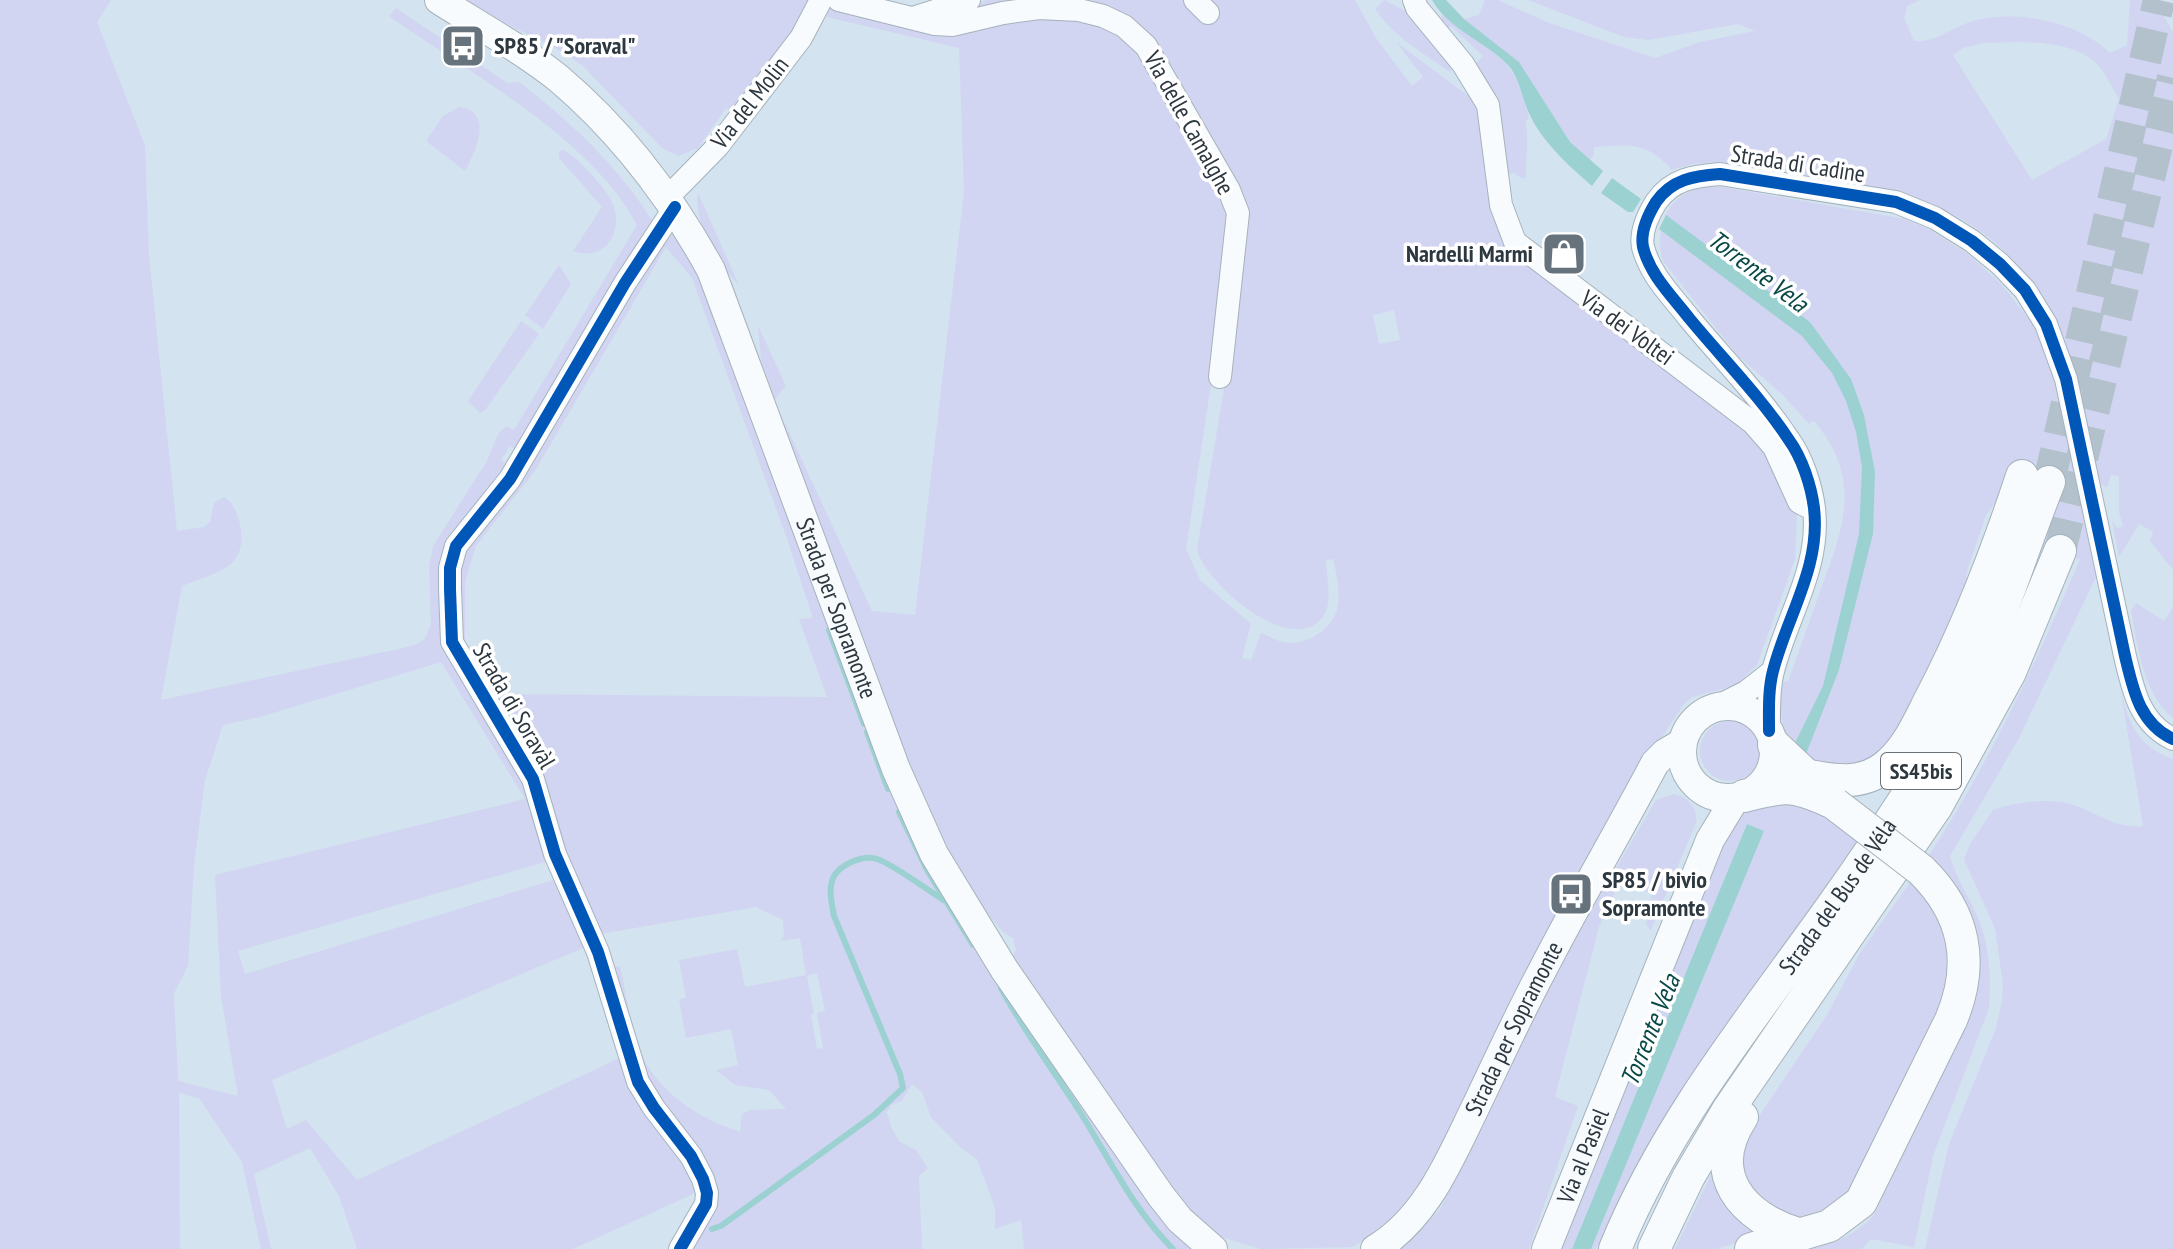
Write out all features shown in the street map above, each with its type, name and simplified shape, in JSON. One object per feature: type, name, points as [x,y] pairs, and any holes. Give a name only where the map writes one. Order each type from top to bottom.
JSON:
[{"type":"highway","name":"Strada del Bus de Véla","points":[[1615,1249],[1633,1203],[1688,1106],[1829,910],[1945,733],[1981,665],[2036,479],[1954,652],[1905,746],[1884,768],[1864,778],[1842,783],[1809,776]]},
{"type":"highway","name":"Strada del Bus de Véla","points":[[1654,1249],[1688,1178],[1728,1110],[1936,807],[2010,672],[2060,551]]},
{"type":"highway","points":[[1751,1249],[1829,1226],[1861,1202],[1961,996],[1964,963],[1961,935],[1942,890],[1921,870],[1835,804],[1771,738]]},
{"type":"highway","points":[[1740,798],[1781,786],[1807,791],[1835,804]]},
{"type":"highway","points":[[1798,1234],[1761,1219],[1750,1209],[1729,1181],[1726,1153],[1735,1126],[1750,1101],[1824,995],[1847,939]]},
{"type":"main road","name":"Strada per Sopramonte","points":[[439,0],[556,77],[619,136],[672,202],[711,270],[896,769],[934,854],[1004,969],[1161,1196],[1180,1220],[1213,1249]]},
{"type":"main road","points":[[1739,707],[1751,712],[1771,738],[1771,770],[1764,782],[1740,798],[1730,800],[1712,796],[1696,785],[1684,768],[1682,743],[1691,723],[1707,710],[1739,707]]},
{"type":"main road","name":"Strada per Sopramonte","points":[[1375,1249],[1410,1221],[1428,1197],[1541,972],[1655,763],[1682,743]]},
{"type":"main road","points":[[1637,797],[1670,779],[1696,785]]},
{"type":"main road","name":"Via al Pasiel","points":[[1696,785],[1709,811],[1710,840]]},
{"type":"main road","name":"Via al Pasiel","points":[[1546,1249],[1710,840],[1740,798]]},
{"type":"street","name":"Via del Molin","points":[[672,202],[801,38],[821,0]]},
{"type":"street","name":"Via delle Camalghe","points":[[839,0],[935,24],[952,25],[1039,8],[1079,10],[1124,26],[1146,46],[1229,190],[1238,213],[1220,377]]},
{"type":"street","points":[[912,18],[969,0]]},
{"type":"street","name":"Via dei Voltei","points":[[1414,0],[1417,8],[1463,64],[1488,105],[1501,205],[1515,242],[1753,423],[1774,447],[1799,502],[1814,510]]},
{"type":"street","name":"Strada di Cadine","points":[[1771,738],[1773,671],[1805,584],[1813,541],[1814,510],[1811,493],[1791,442],[1651,268],[1642,245],[1650,213],[1661,195],[1692,176],[1720,174],[1775,181],[1896,202],[1935,218],[1972,241],[2025,290],[2046,324],[2058,353],[2089,477],[2132,682],[2143,714],[2153,726],[2173,739]]},
{"type":"street","name":"Strada di Soravàl","points":[[672,202],[510,479],[456,546],[450,568],[450,602],[452,642],[533,779],[555,854],[598,952],[638,1082],[691,1156],[703,1179],[706,1204],[680,1249]]},
{"type":"street","points":[[1716,707],[1746,692],[1773,671]]},
{"type":"shaded area","points":[[0,0],[111,0],[97,22],[145,146],[149,256],[177,531],[204,527],[210,522],[214,503],[224,497],[234,508],[240,524],[240,551],[235,560],[218,572],[182,586],[161,700],[412,646],[424,640],[431,625],[429,566],[433,546],[487,461],[498,434],[506,426],[514,430],[637,225],[617,194],[562,138],[495,87],[389,16],[396,8],[507,83],[519,82],[538,97],[609,164],[653,222],[519,452],[510,446],[501,460],[511,467],[494,493],[443,596],[514,760],[552,860],[238,951],[245,974],[560,878],[590,945],[272,1080],[287,1129],[306,1120],[357,1180],[622,1057],[702,1190],[573,1249],[357,1249],[339,1196],[310,1148],[254,1174],[271,1249],[261,1249],[242,1162],[199,1098],[179,1093],[180,1249],[0,1249]],"holes":[[[441,662],[525,799],[215,875],[221,996],[238,1096],[178,1081],[174,993],[188,966],[194,865],[205,780],[223,725],[260,717]]]},
{"type":"shaded area","points":[[461,0],[810,0],[797,28],[732,112],[726,108],[698,148],[678,156],[662,148],[582,65],[505,23],[501,27]]},
{"type":"shaded area","points":[[987,0],[1355,0],[1376,38],[1412,86],[1423,77],[1396,42],[1479,104],[1490,138],[1499,211],[1510,246],[1730,409],[1768,446],[1786,481],[1797,514],[1795,559],[1757,665],[1735,686],[1692,697],[1684,704],[1655,747],[1543,942],[1439,1158],[1431,1161],[1422,1179],[1426,1183],[1406,1211],[1392,1224],[1352,1247],[1260,1249],[1222,1237],[1203,1224],[1167,1183],[1033,990],[1013,956],[1016,950],[1013,938],[979,909],[906,766],[774,400],[872,611],[915,615],[964,191],[959,48],[827,17],[829,8],[958,33],[989,23],[1047,15],[1079,16],[1112,26],[1137,45],[1157,73],[1227,198],[1231,215],[1221,318],[1186,549],[1200,580],[1251,624],[1242,658],[1251,660],[1261,633],[1288,643],[1314,637],[1328,626],[1337,610],[1339,598],[1333,559],[1326,560],[1329,596],[1324,615],[1310,627],[1293,629],[1273,624],[1233,598],[1216,581],[1197,550],[1240,288],[1245,208],[1142,32],[1115,14],[1046,4],[1017,5],[955,21],[931,19]],"holes":[[[1394,310],[1400,340],[1379,344],[1373,315]]]},
{"type":"shaded area","points":[[1384,0],[1411,14],[1456,64],[1450,72],[1410,44],[1382,19],[1375,9]]},
{"type":"shaded area","points":[[1432,0],[1446,0],[1464,19],[1519,62],[1570,142],[1603,171],[1592,186],[1564,161],[1533,122],[1508,65],[1457,27]]},
{"type":"shaded area","points":[[1485,0],[1498,0],[1549,23],[1655,58],[1700,42],[1755,31],[1738,24],[1648,40],[1624,37],[1528,0],[1920,0],[1907,6],[1904,18],[1914,41],[1934,38],[1984,19],[2023,17],[2080,32],[2110,53],[2127,45],[2130,0],[2155,0],[2173,32],[2173,570],[2150,541],[2153,532],[2139,524],[2119,557],[2112,520],[2117,528],[2123,526],[2119,512],[2119,476],[2111,475],[2107,487],[2100,484],[2066,350],[2048,310],[2025,274],[1995,243],[1958,217],[1911,197],[1875,188],[1725,162],[1689,165],[1672,170],[1645,149],[1627,146],[1594,147],[1594,155],[1589,160],[1570,142],[1519,62],[1464,19],[1479,15]],"holes":[[[1983,43],[2056,45],[2070,48],[2095,62],[2119,99],[2106,139],[2032,180],[1953,55],[1963,48]]]},
{"type":"shaded area","points":[[1443,13],[1506,63],[1517,80],[1529,118],[1525,122],[1526,176],[1523,179],[1514,173],[1504,175],[1473,67],[1483,56],[1451,26],[1444,31],[1439,25]]},
{"type":"shaded area","points":[[459,107],[470,110],[477,116],[479,124],[477,144],[465,171],[426,141],[443,116]]},
{"type":"shaded area","points":[[563,150],[592,175],[614,207],[613,236],[608,244],[593,253],[573,251],[602,207],[559,158],[559,151]]},
{"type":"shaded area","points":[[1612,178],[1641,199],[1633,212],[1628,212],[1601,193]]},
{"type":"shaded area","points":[[1722,187],[1905,219],[1927,228],[1968,254],[2002,285],[2034,326],[2050,366],[2097,575],[2018,740],[1950,856],[1979,920],[1988,953],[1989,1008],[1933,1156],[1914,1247],[1871,1239],[1862,1249],[1811,1249],[1846,1237],[1874,1215],[1969,1018],[1975,993],[1928,857],[1972,785],[2011,711],[2080,559],[2042,545],[2061,486],[2003,492],[1986,515],[1967,571],[1964,601],[1886,758],[1826,771],[1793,742],[1783,725],[1781,680],[1788,682],[1836,544],[1842,523],[1844,483],[1829,442],[1814,421],[1809,424],[1783,395],[1738,356],[1663,261],[1661,230],[1674,203],[1695,190]]},
{"type":"shaded area","points":[[698,193],[739,285],[723,267],[709,242],[699,217]]},
{"type":"shaded area","points":[[1666,215],[1810,322],[1851,379],[1864,415],[1875,472],[1873,534],[1839,670],[1804,759],[1793,747],[1823,686],[1859,534],[1862,467],[1856,432],[1846,401],[1832,373],[1802,336],[1659,229]]},
{"type":"shaded area","points":[[675,229],[701,274],[891,786],[1176,1235],[1192,1249],[1024,1249],[1021,1220],[995,1229],[995,1208],[977,1159],[961,1148],[931,1117],[922,1092],[912,1084],[902,1101],[891,1105],[887,1112],[900,1142],[916,1150],[928,1168],[919,1176],[922,1249],[686,1249],[718,1200],[711,1181],[641,1075],[608,968],[620,966],[638,1046],[655,1076],[693,1110],[740,1132],[742,1114],[750,1110],[786,1109],[769,1090],[735,1085],[716,1070],[738,1065],[731,1029],[686,1038],[679,999],[686,998],[679,960],[737,949],[745,987],[806,975],[800,938],[780,941],[784,936],[783,920],[756,907],[600,934],[547,804],[553,800],[465,658],[456,576],[468,538],[653,250]],"holes":[[[666,247],[692,278],[785,533],[813,618],[799,619],[827,697],[500,694],[465,658],[465,582],[476,546],[535,471]],[[817,973],[825,1011],[817,1013],[823,1048],[817,1049],[807,976]]]},
{"type":"shaded area","points":[[559,265],[571,284],[543,329],[525,315]]},
{"type":"shaded area","points":[[521,321],[539,334],[480,413],[468,401]]},
{"type":"shaded area","points":[[758,326],[786,386],[774,400],[761,359]]},
{"type":"shaded area","points":[[2136,603],[2164,621],[2173,607],[2173,718],[2155,696],[2143,669],[2131,611]]},
{"type":"shaded area","points":[[2121,692],[2127,714],[2137,733],[2152,748],[2173,759],[2173,1249],[1925,1249],[1949,1144],[1996,1028],[2002,1001],[2003,984],[1995,929],[1964,859],[1970,844],[1993,810],[2021,803],[2061,802],[2115,823],[2143,826]]},
{"type":"shaded area","points":[[1730,721],[1741,723],[1751,730],[1758,740],[1758,762],[1751,772],[1741,779],[1730,781],[1719,779],[1709,772],[1702,762],[1700,751],[1702,740],[1709,730],[1719,723]]},
{"type":"shaded area","points":[[1674,794],[1691,804],[1696,823],[1651,930],[1646,925],[1652,893],[1619,883],[1599,927],[1555,1097],[1578,1106],[1529,1249],[1400,1249],[1440,1210],[1590,904],[1594,906],[1656,800]]},
{"type":"shaded area","points":[[1809,802],[1858,840],[1736,1013],[1642,1158],[1596,1249],[1591,1249],[1763,831],[1747,824],[1572,1249],[1560,1249],[1639,1043],[1735,817],[1753,803]]},
{"type":"shaded area","points":[[1747,824],[1764,831],[1591,1249],[1572,1249]]},
{"type":"shaded area","points":[[1911,881],[1938,913],[1946,941],[1947,993],[1845,1204],[1814,1222],[1782,1220],[1743,1182],[1739,1150],[1827,1015],[1860,953]]},
{"type":"shaded area","points":[[1716,1165],[1763,1233],[1717,1249],[1675,1249]]},
{"type":"waterway","points":[[829,630],[864,724]]},
{"type":"waterway","points":[[867,732],[888,789]]},
{"type":"waterway","points":[[899,812],[927,870],[973,945]]},
{"type":"waterway","points":[[712,1229],[721,1226],[874,1115],[903,1088],[900,1074],[834,916],[831,887],[836,873],[859,859],[877,859],[947,902]]},
{"type":"waterway","points":[[1001,988],[1134,1201],[1173,1249]]},
{"type":"tunnel","points":[[2049,482],[2159,0]]},
{"type":"tunnel","points":[[2060,551],[2173,78]]},
{"type":"cycle path","points":[[1769,731],[1773,671],[1813,551],[1815,530],[1811,490],[1794,447],[1662,285],[1646,257],[1642,241],[1648,218],[1662,194],[1684,180],[1720,174],[1896,202],[1935,218],[1972,241],[2025,290],[2046,324],[2066,379],[2135,693],[2152,724],[2173,739]]},
{"type":"cycle path","points":[[675,207],[625,283],[510,479],[456,546],[450,568],[450,589],[452,642],[533,779],[555,854],[598,952],[638,1082],[691,1156],[703,1179],[706,1204],[680,1249]]},
{"type":"place","name":"SP85 / \"Soraval\"","points":[[463,46]]},
{"type":"place","name":"Nardelli Marmi","points":[[1564,254]]},
{"type":"place","name":"SP85 / bivio Sopramonte","points":[[1571,894]]},
{"type":"water label","name":"Torrente Vela","points":[[1758,271]]},
{"type":"water label","name":"Torrente Vela","points":[[1650,1030]]}]
